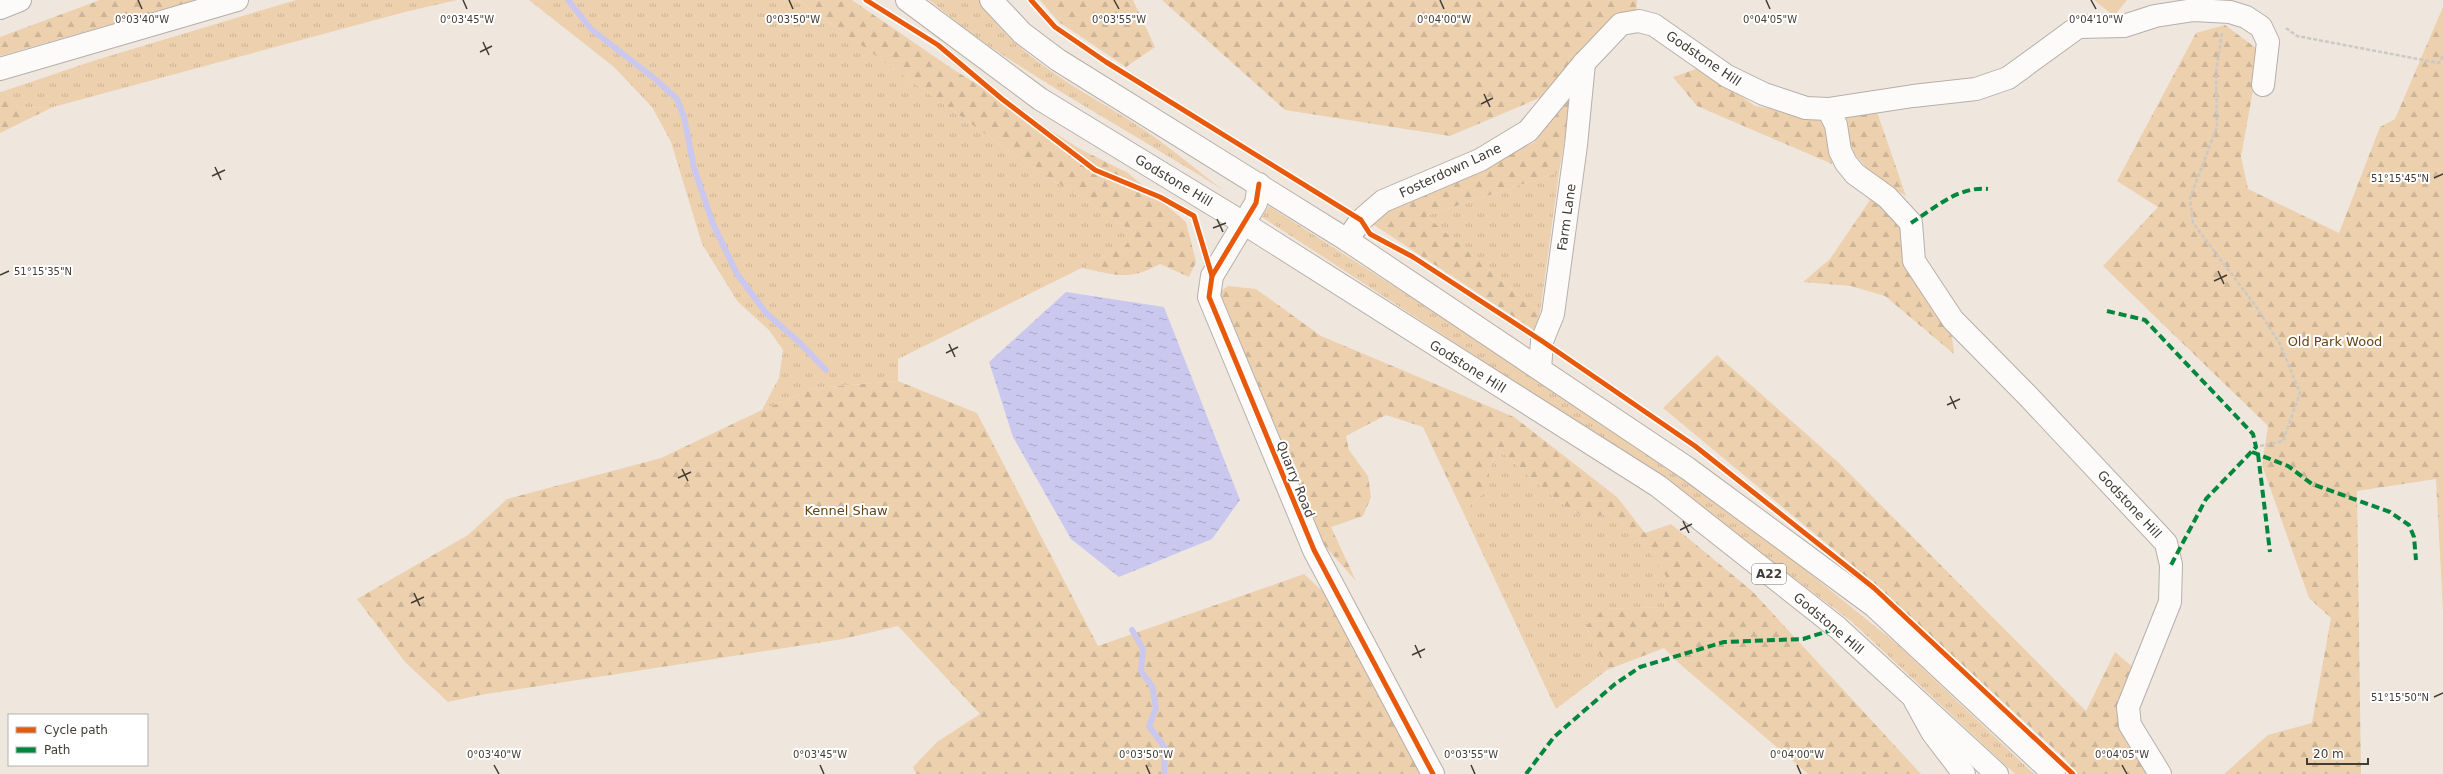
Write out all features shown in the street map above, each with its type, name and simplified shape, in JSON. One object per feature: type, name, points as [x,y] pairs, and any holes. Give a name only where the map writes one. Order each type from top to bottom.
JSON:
[{"type":"main road","points":[[0,8],[20,0]]},
{"type":"main road","points":[[0,69],[237,0]]},
{"type":"main road","name":"Godstone Hill","points":[[907,0],[1040,98],[1245,224],[1658,486],[1838,628],[1997,774]]},
{"type":"main road","name":"A22","points":[[992,0],[1022,34],[1058,60],[1347,240],[1687,468],[1874,606],[2054,774]]},
{"type":"main road","points":[[1828,109],[1913,96],[1976,89],[2008,78],[2078,28],[2124,26],[2155,16],[2194,10],[2230,12],[2246,17],[2261,27],[2268,42],[2262,85]]},
{"type":"main road","name":"Godstone Hill","points":[[1584,63],[1621,24],[1639,22],[1654,25],[1727,76],[1764,94],[1806,108],[1828,109],[1836,125],[1840,151],[1846,162],[1855,174],[1887,197],[1912,223],[1914,260],[1953,320],[2139,512],[2166,543],[2170,565],[2170,602],[2128,706],[2130,725],[2160,774]]},
{"type":"main road","name":"Fosterdown Lane","points":[[1347,240],[1361,220],[1383,201],[1480,160],[1528,131],[1584,63]]},
{"type":"main road","name":"Farm Lane","points":[[1540,369],[1542,341],[1553,314],[1576,145],[1584,63]]},
{"type":"main road","name":"Quarry Road","points":[[1259,184],[1256,203],[1245,224],[1212,276],[1210,297],[1314,550],[1433,774]]},
{"type":"main road","points":[[1911,694],[1932,732],[1964,774]]},
{"type":"path","points":[[2284,27],[2297,36],[2439,63],[2443,56]]},
{"type":"path","points":[[2221,37],[2216,72],[2217,127],[2190,198],[2193,223],[2257,308],[2280,344],[2300,393],[2283,441],[2256,447]]},
{"type":"green space","points":[[100,0],[196,0],[0,56],[0,37]]},
{"type":"green space","points":[[296,0],[457,0],[405,12],[53,107],[19,108],[4,91],[96,60]]},
{"type":"green space","points":[[529,0],[798,0],[1012,153],[1135,233],[1124,247],[898,359],[898,381],[815,388],[762,410],[779,378],[783,350],[769,330],[738,302],[702,244],[671,142],[652,107],[614,67]]},
{"type":"green space","points":[[798,0],[852,0],[951,68],[1080,149],[1128,173],[1186,222],[1196,262],[1189,277],[1160,264],[1149,270],[1130,275],[1113,274],[1081,268],[1124,247],[1135,233],[1012,153]]},
{"type":"green space","points":[[929,0],[979,0],[994,21],[1012,40],[1031,56],[1052,72],[1151,134],[1223,190],[1020,66],[984,42]]},
{"type":"green space","points":[[1040,0],[1133,0],[1155,47],[1126,67],[1059,22]]},
{"type":"green space","points":[[1162,0],[1637,0],[1636,14],[1544,96],[1450,136],[1285,110]]},
{"type":"green space","points":[[2094,0],[2127,0],[2114,16]]},
{"type":"green space","name":"Old Park Wood","points":[[2443,7],[2443,612],[2436,479],[2357,491],[2361,774],[2224,774],[2268,735],[2312,723],[2331,618],[2309,598],[2262,465],[2268,426],[2103,266],[2158,207],[2117,181],[2196,33],[2225,25],[2260,51],[2241,157],[2248,189],[2339,233],[2380,127],[2395,119]]},
{"type":"green space","points":[[1701,67],[1755,106],[1824,117],[1832,164],[1697,106],[1673,77]]},
{"type":"green space","points":[[1574,85],[1559,172],[1426,216],[1540,313],[1534,330],[1371,223],[1406,198],[1535,142]]},
{"type":"green space","points":[[4,91],[19,108],[53,107],[0,133],[0,92]]},
{"type":"green space","points":[[1877,112],[1906,196],[1873,176],[1854,153],[1842,115]]},
{"type":"green space","points":[[1559,172],[1540,313],[1426,216]]},
{"type":"green space","points":[[1872,197],[1902,230],[1903,261],[1952,337],[1954,354],[1885,296],[1851,286],[1803,282],[1830,259]]},
{"type":"green space","points":[[1269,206],[1529,373],[1756,530],[1898,645],[2034,774],[2015,774],[1851,621],[1647,468],[1262,217]]},
{"type":"green space","points":[[1228,286],[1256,289],[1321,336],[1514,417],[1617,497],[1645,533],[1671,524],[1752,591],[1921,774],[1808,774],[1681,665],[1664,648],[1607,670],[1586,626],[1604,609],[1664,607],[1666,576],[1637,536],[1610,513],[1589,517],[1578,513],[1541,487],[1497,448],[1489,470],[1489,488],[1463,512],[1423,427],[1386,415],[1346,436],[1349,450],[1368,476],[1371,497],[1363,516],[1331,527],[1356,581],[1323,544],[1290,464],[1223,315],[1215,295]]},
{"type":"green space","points":[[1717,355],[1838,462],[2086,711],[2115,652],[2140,673],[2129,711],[2164,774],[2076,774],[2065,759],[1868,578],[1663,408]]},
{"type":"green space","name":"Kennel Shaw","points":[[898,381],[977,413],[1098,646],[1304,574],[1332,600],[1420,774],[916,774],[913,767],[937,742],[980,714],[898,626],[843,639],[480,695],[448,702],[405,662],[357,599],[468,535],[507,499],[661,458],[762,410],[815,388]]},
{"type":"green space","points":[[1497,448],[1541,487],[1578,513],[1591,517],[1610,513],[1637,536],[1667,576],[1664,607],[1605,609],[1586,626],[1607,670],[1556,709],[1463,512],[1489,488],[1489,470]]},
{"type":"water","points":[[1066,292],[1164,307],[1240,500],[1212,539],[1119,577],[1071,539],[1013,437],[989,362]]},
{"type":"waterway","points":[[568,0],[591,29],[655,79],[677,99],[684,117],[694,168],[713,224],[737,274],[766,313],[800,343],[826,370]]},
{"type":"waterway","points":[[1132,630],[1143,649],[1141,671],[1152,686],[1156,708],[1149,726],[1165,748],[1164,774]]},
{"type":"marked path","points":[[1911,223],[1957,194],[1977,189],[1988,189]]},
{"type":"marked path","points":[[2107,311],[2145,320],[2253,434],[2256,447],[2206,499],[2171,565]]},
{"type":"marked path","points":[[2252,452],[2288,466],[2312,484],[2390,512],[2409,525],[2414,537],[2416,560]]},
{"type":"marked path","points":[[2258,454],[2270,552]]},
{"type":"marked path","points":[[1526,774],[1554,737],[1615,684],[1640,667],[1724,642],[1803,639],[1838,628]]},
{"type":"cycle path","points":[[866,0],[938,45],[1002,99],[1095,170],[1160,197],[1194,216],[1212,276]]},
{"type":"cycle path","points":[[1031,0],[1055,27],[1106,62],[1361,220],[1370,234],[1413,257],[1542,341],[1695,446],[1874,588],[2073,774]]},
{"type":"cycle path","points":[[1259,184],[1256,203],[1212,276],[1209,297],[1314,550],[1433,774]]}]
